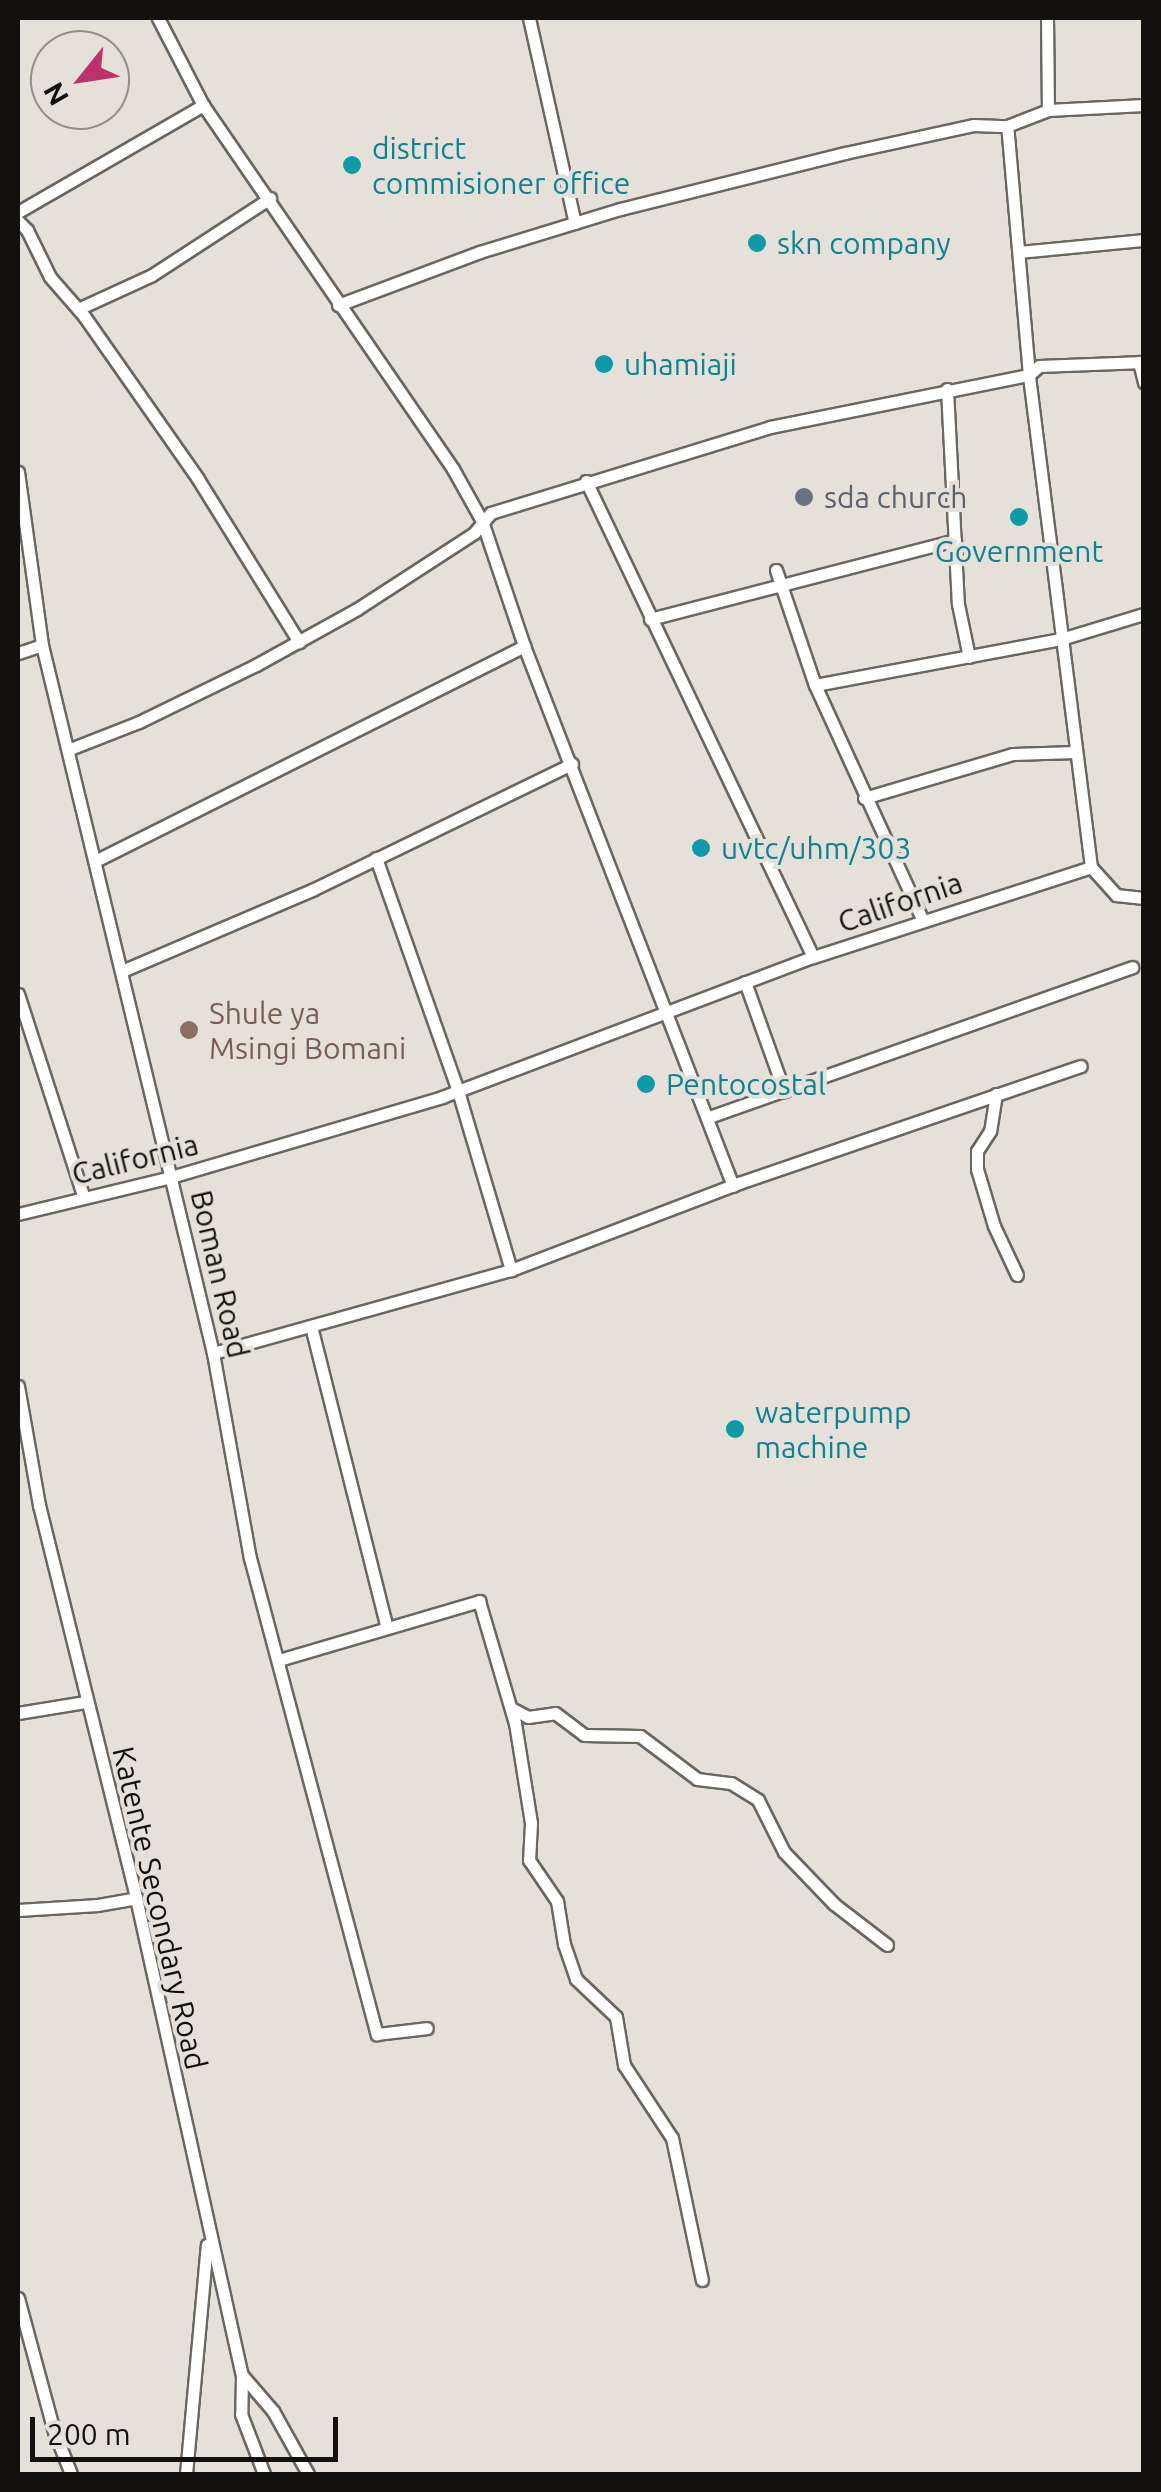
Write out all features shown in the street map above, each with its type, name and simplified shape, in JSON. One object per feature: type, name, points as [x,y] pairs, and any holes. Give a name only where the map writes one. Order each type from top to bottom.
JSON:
[{"type":"street","points":[[158,18],[203,105],[453,469],[482,521],[524,646],[663,1012],[710,1117],[733,1186]]},
{"type":"street","points":[[529,18],[575,223]]},
{"type":"street","points":[[1046,18],[1048,110]]},
{"type":"street","points":[[18,212],[203,105]]},
{"type":"street","points":[[338,305],[480,252],[575,223],[955,129],[1007,126],[1048,110],[1144,105]]},
{"type":"street","points":[[1007,126],[1029,374],[1091,867],[1116,896],[1144,898]]},
{"type":"street","points":[[78,310],[152,275],[270,198]]},
{"type":"street","points":[[18,221],[28,230],[50,276],[198,479],[299,642]]},
{"type":"street","points":[[1018,252],[1144,240]]},
{"type":"street","points":[[70,749],[139,722],[299,642],[474,533],[491,513],[770,426],[1029,374],[1039,366],[1141,362],[1144,382]]},
{"type":"street","points":[[947,389],[958,604],[969,657]]},
{"type":"street","name":"Boman Road","points":[[18,472],[42,645],[213,1353],[250,1558],[377,2034],[427,2028]]},
{"type":"street","points":[[586,481],[814,957]]},
{"type":"street","points":[[650,619],[955,540]]},
{"type":"street","points":[[776,570],[815,684],[922,919]]},
{"type":"street","points":[[815,684],[1062,638],[1144,614]]},
{"type":"street","points":[[18,653],[42,645]]},
{"type":"street","points":[[97,860],[524,646]]},
{"type":"street","points":[[864,798],[1013,754],[1076,752]]},
{"type":"street","points":[[122,971],[376,858],[572,764]]},
{"type":"street","points":[[376,858],[458,1091],[511,1270]]},
{"type":"street","name":"California","points":[[18,1214],[171,1177],[458,1091],[814,957],[1091,867]]},
{"type":"street","points":[[710,1117],[1132,968]]},
{"type":"street","points":[[744,982],[784,1090]]},
{"type":"street","points":[[18,994],[84,1198]]},
{"type":"street","points":[[213,1353],[511,1270],[733,1186],[1080,1066]]},
{"type":"street","points":[[996,1094],[990,1132],[977,1151],[977,1170],[994,1226],[1017,1275]]},
{"type":"street","points":[[311,1326],[338,1445],[388,1628]]},
{"type":"street","name":"Katente Secondary Road","points":[[18,1386],[39,1505],[136,1898],[242,2375],[242,2414],[264,2474]]},
{"type":"street","points":[[279,1660],[479,1601],[510,1708],[530,1823],[529,1860],[557,1901],[564,1944],[576,1978],[616,2017],[624,2064],[672,2138],[702,2280]]},
{"type":"street","points":[[18,1713],[85,1702]]},
{"type":"street","points":[[510,1708],[528,1718],[555,1713],[584,1735],[640,1736],[697,1780],[731,1783],[758,1800],[784,1852],[834,1904],[887,1946]]},
{"type":"street","points":[[18,1910],[98,1905],[136,1898]]},
{"type":"street","points":[[186,2474],[208,2230]]},
{"type":"street","points":[[18,2298],[54,2431],[71,2474]]},
{"type":"street","points":[[242,2375],[273,2411],[308,2474]]},
{"type":"place","name":"district commisioner office","points":[[352,165]]},
{"type":"place","name":"skn company","points":[[757,243]]},
{"type":"place","name":"uhamiaji","points":[[604,364]]},
{"type":"place","name":"sda church","points":[[804,497]]},
{"type":"place","name":"Government","points":[[1019,517]]},
{"type":"place","name":"uvtc/uhm/303","points":[[701,848]]},
{"type":"place","name":"Shule ya Msingi Bomani","points":[[189,1030]]},
{"type":"place","name":"Pentocostal","points":[[646,1084]]},
{"type":"place","name":"waterpump machine","points":[[735,1429]]}]
